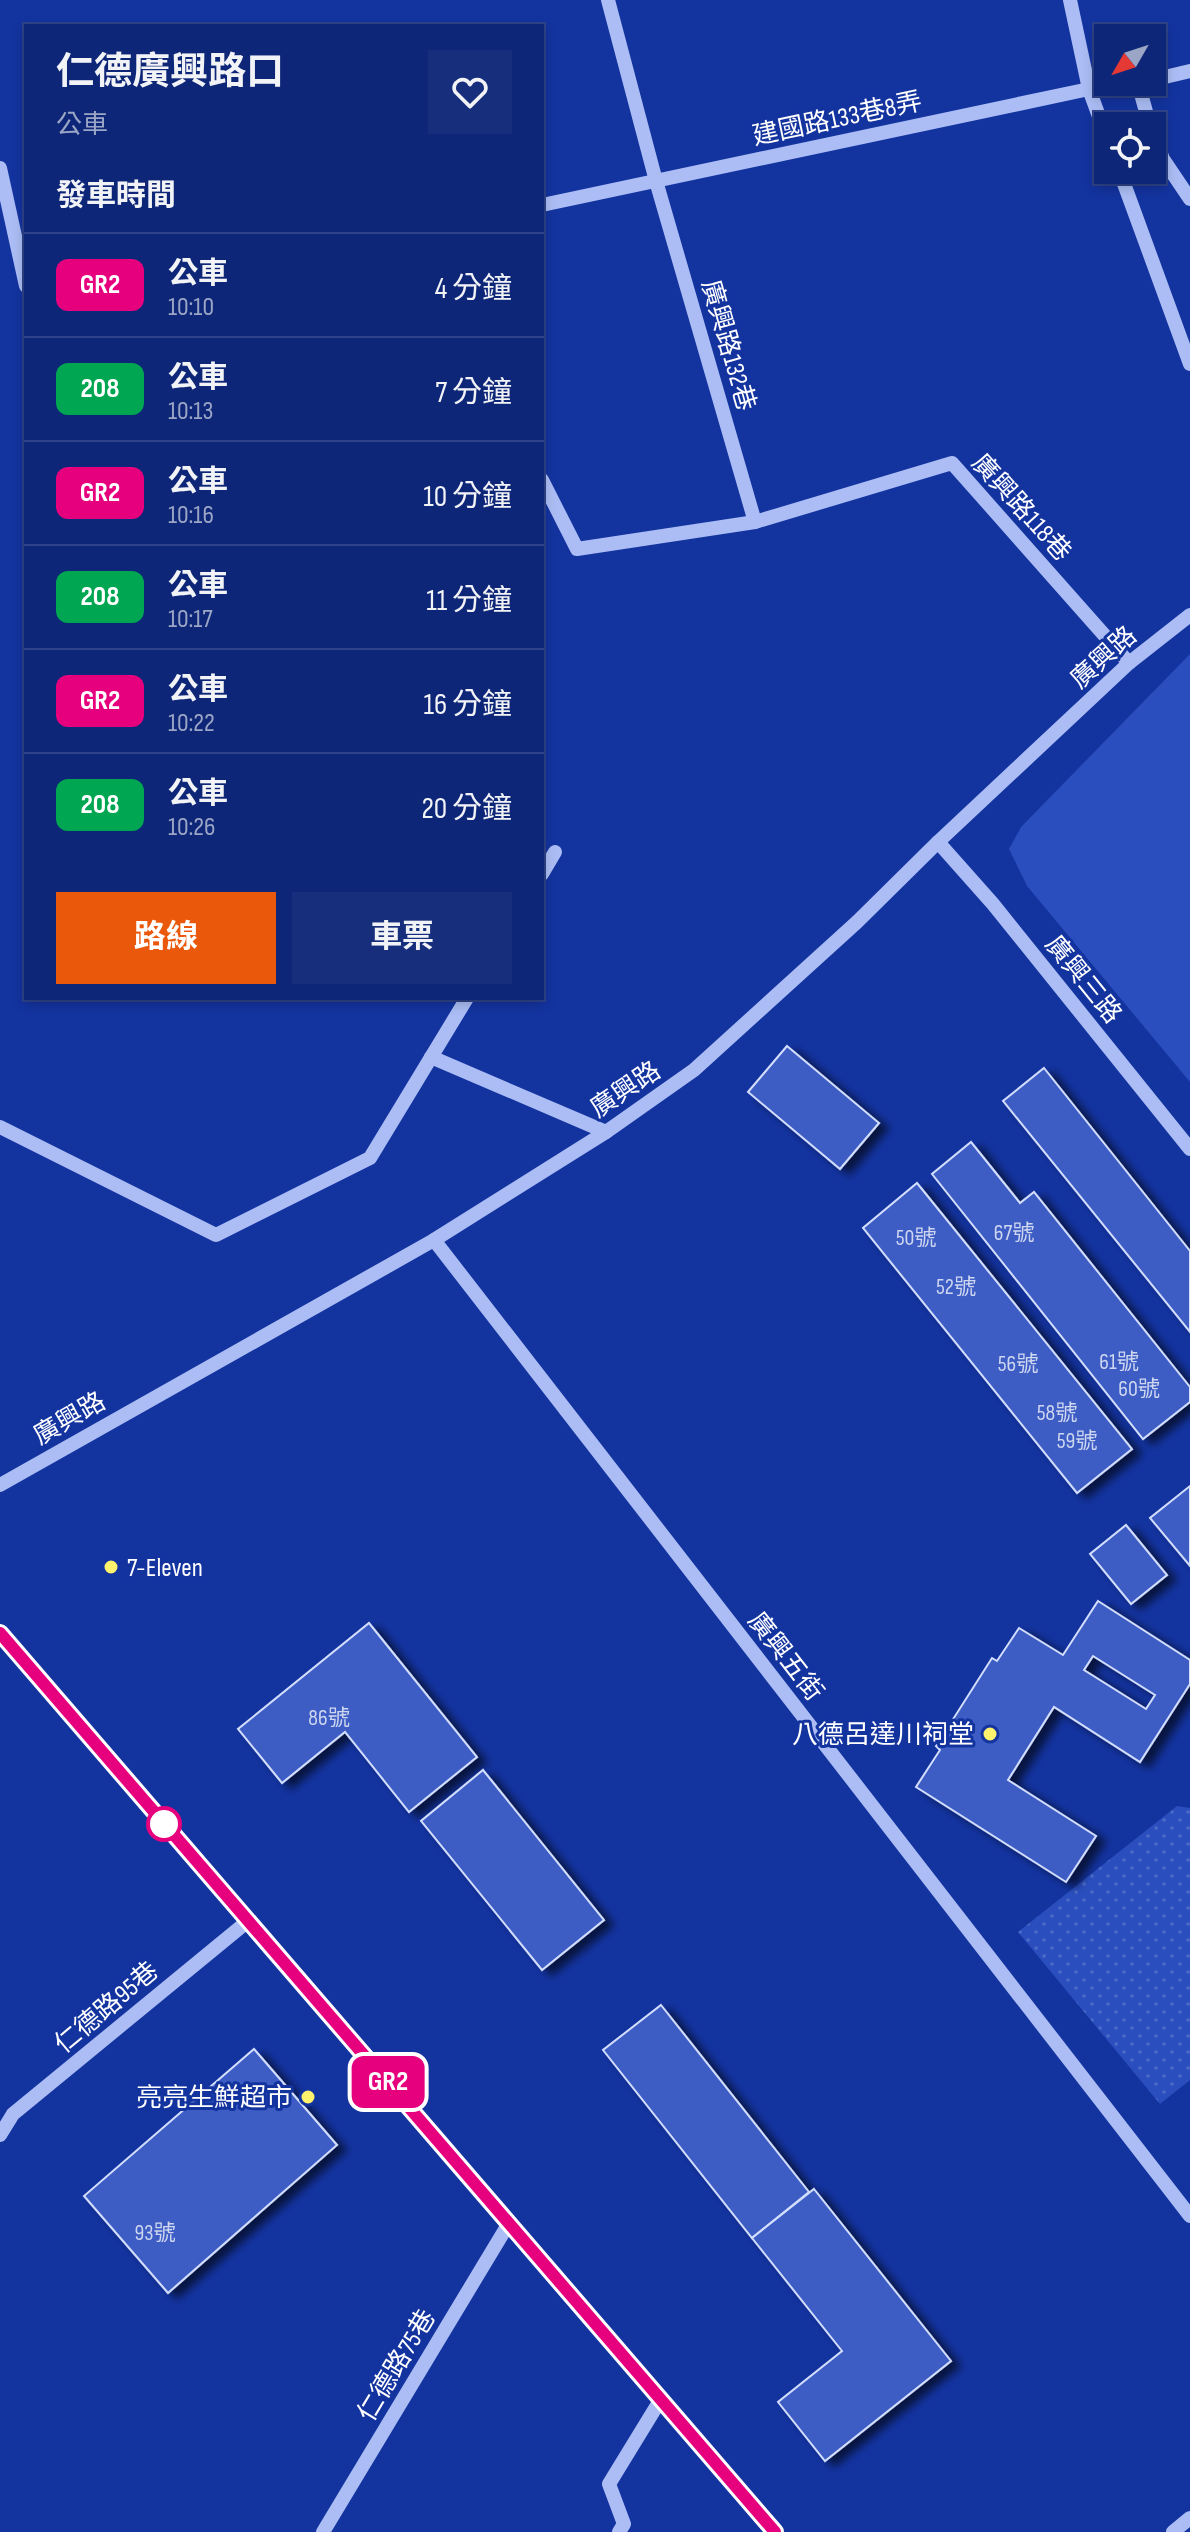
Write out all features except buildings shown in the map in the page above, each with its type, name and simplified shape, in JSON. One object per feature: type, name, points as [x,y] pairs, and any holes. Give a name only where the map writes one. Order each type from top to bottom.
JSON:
[{"type":"street","name":"廣興路132巷","points":[[608,0],[656,181],[755,522]]},
{"type":"street","points":[[1070,0],[1089,89],[1097,112]]},
{"type":"street","points":[[1166,77],[1190,71]]},
{"type":"street","name":"建國路133巷8弄","points":[[544,205],[1094,88]]},
{"type":"street","points":[[1166,163],[1190,199]]},
{"type":"street","points":[[0,168],[24,277]]},
{"type":"street","points":[[1124,184],[1190,364]]},
{"type":"street","name":"廣興路118巷","points":[[755,522],[952,463],[1129,663]]},
{"type":"street","points":[[544,484],[577,549],[755,522]]},
{"type":"street","name":"廣興路","points":[[0,1485],[434,1240],[606,1132],[694,1070],[857,922],[1129,663],[1190,615]]},
{"type":"street","name":"廣興三路","points":[[938,842],[993,904],[1190,1149]]},
{"type":"street","points":[[544,871],[555,852]]},
{"type":"street","points":[[0,1127],[216,1235],[370,1158],[466,1000]]},
{"type":"street","points":[[431,1057],[606,1132]]},
{"type":"street","name":"廣興五街","points":[[434,1240],[1190,2216]]},
{"type":"street","points":[[0,1633],[775,2532]]},
{"type":"street","name":"仁德路95巷","points":[[0,2135],[13,2114],[248,1921]]},
{"type":"street","name":"仁德路75巷","points":[[323,2532],[509,2223]]},
{"type":"street","points":[[619,2532],[624,2524],[609,2484],[661,2399]]},
{"type":"street","points":[[1173,2532],[1190,2518]]},
{"type":"shaded area","points":[[1190,654],[1190,1082],[1027,886],[1009,849],[1021,827]]},
{"type":"shaded area","points":[[1177,1806],[1190,1808],[1190,2080],[1160,2104],[1018,1932]]},
{"type":"bus line","name":"GR2","points":[[0,1633],[775,2532]]},
{"type":"place","name":"7-Eleven","points":[[111,1567]]},
{"type":"place","name":"八德呂達川祠堂","points":[[990,1734]]},
{"type":"place","name":"亮亮生鮮超市","points":[[308,2097]]}]
